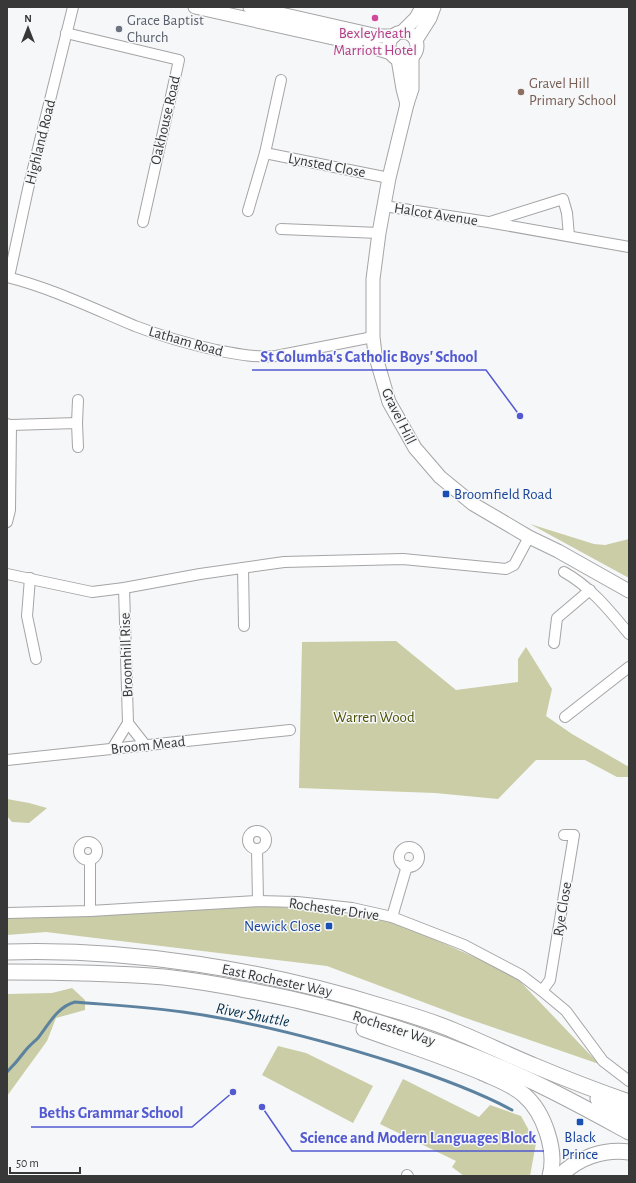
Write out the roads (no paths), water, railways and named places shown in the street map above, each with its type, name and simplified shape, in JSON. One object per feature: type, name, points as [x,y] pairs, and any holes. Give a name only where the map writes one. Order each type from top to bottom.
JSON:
[{"type":"highway","name":"East Rochester Way","points":[[7,952],[105,954],[167,960],[229,969],[298,983],[357,998],[448,1028],[535,1066]]},
{"type":"highway","points":[[7,972],[118,975],[242,998],[302,1010],[362,1028],[450,1059],[511,1085],[525,1095],[536,1107],[546,1129],[552,1162],[550,1176]]},
{"type":"highway","name":"Rochester Way","points":[[118,975],[164,977],[209,983],[296,1000],[365,1018],[452,1048],[528,1080],[582,1106],[629,1132]]},
{"type":"highway","points":[[535,1066],[629,1102]]},
{"type":"highway","points":[[535,1066],[629,1116]]},
{"type":"highway","points":[[560,1176],[570,1166],[588,1157],[608,1152],[629,1152]]},
{"type":"main road","points":[[195,7],[368,46],[405,60],[412,57],[416,51],[416,40],[430,18],[434,7]]},
{"type":"main road","points":[[250,7],[378,36],[410,34],[416,40]]},
{"type":"main road","points":[[394,56],[389,43],[416,18],[422,7]]},
{"type":"main road","name":"Gravel Hill","points":[[394,56],[407,104]]},
{"type":"main road","name":"Gravel Hill","points":[[412,57],[412,89],[407,104],[384,206],[373,279],[373,337],[375,354],[389,402],[415,448],[440,478],[473,504],[529,537],[558,551],[629,591]]},
{"type":"street","name":"Highland Road","points":[[8,277],[73,7]]},
{"type":"street","name":"Oakhouse Road","points":[[66,33],[179,60],[142,222]]},
{"type":"street","points":[[248,211],[265,153],[281,80]]},
{"type":"street","name":"Lynsted Close","points":[[265,153],[390,178]]},
{"type":"street","name":"Halcot Avenue","points":[[488,222],[563,199],[567,213],[569,236]]},
{"type":"street","name":"Halcot Avenue","points":[[384,206],[488,222],[629,247]]},
{"type":"street","points":[[281,229],[379,233]]},
{"type":"street","name":"Latham Road","points":[[8,277],[56,292],[162,336],[206,348],[244,356],[276,356],[373,337]]},
{"type":"street","points":[[78,400],[78,448]]},
{"type":"street","points":[[7,522],[10,510],[9,424],[77,423]]},
{"type":"street","points":[[7,574],[92,592],[284,562],[403,560],[506,569],[514,565],[529,537]]},
{"type":"street","points":[[243,568],[244,626]]},
{"type":"street","points":[[564,572],[578,579],[602,601],[629,634]]},
{"type":"street","points":[[30,578],[27,616],[36,659]]},
{"type":"street","name":"Broomhill Rise","points":[[124,588],[128,723]]},
{"type":"street","points":[[554,643],[557,618],[590,590]]},
{"type":"street","points":[[565,717],[629,667]]},
{"type":"street","points":[[112,749],[128,723],[146,746]]},
{"type":"street","name":"Broom Mead","points":[[7,760],[290,730]]},
{"type":"street","name":"Rye Close","points":[[542,991],[550,980],[574,835],[564,835]]},
{"type":"street","points":[[257,849],[258,901]]},
{"type":"street","points":[[90,860],[90,911]]},
{"type":"street","points":[[392,917],[407,866]]},
{"type":"street","name":"Rochester Drive","points":[[7,913],[90,911],[258,901],[297,902],[352,908],[392,917],[464,945],[521,975],[566,1011],[603,1061],[629,1081]]},
{"type":"waterway","name":"River Shuttle","points":[[7,1072],[38,1038],[58,1012],[69,1004],[75,1002],[142,1007],[237,1021],[317,1040],[425,1073],[455,1084],[512,1110]]},
{"type":"place","name":"Bexleyheath Marriott Hotel","points":[[375,18]]},
{"type":"place","name":"Grace Baptist Church","points":[[119,29]]},
{"type":"place","name":"Gravel Hill Primary School","points":[[521,92]]},
{"type":"place","name":"St Columba's Catholic Boys' School","points":[[520,416]]},
{"type":"place","name":"Broomfield Road","points":[[446,494]]},
{"type":"place","name":"Newick Close","points":[[329,926]]},
{"type":"place","name":"Beths Grammar School","points":[[233,1092]]},
{"type":"place","name":"Science and Modern Languages Block","points":[[262,1107]]},
{"type":"place","name":"Black Prince","points":[[580,1122]]},
{"type":"park label","name":"Warren Wood","points":[[374,717]]}]
